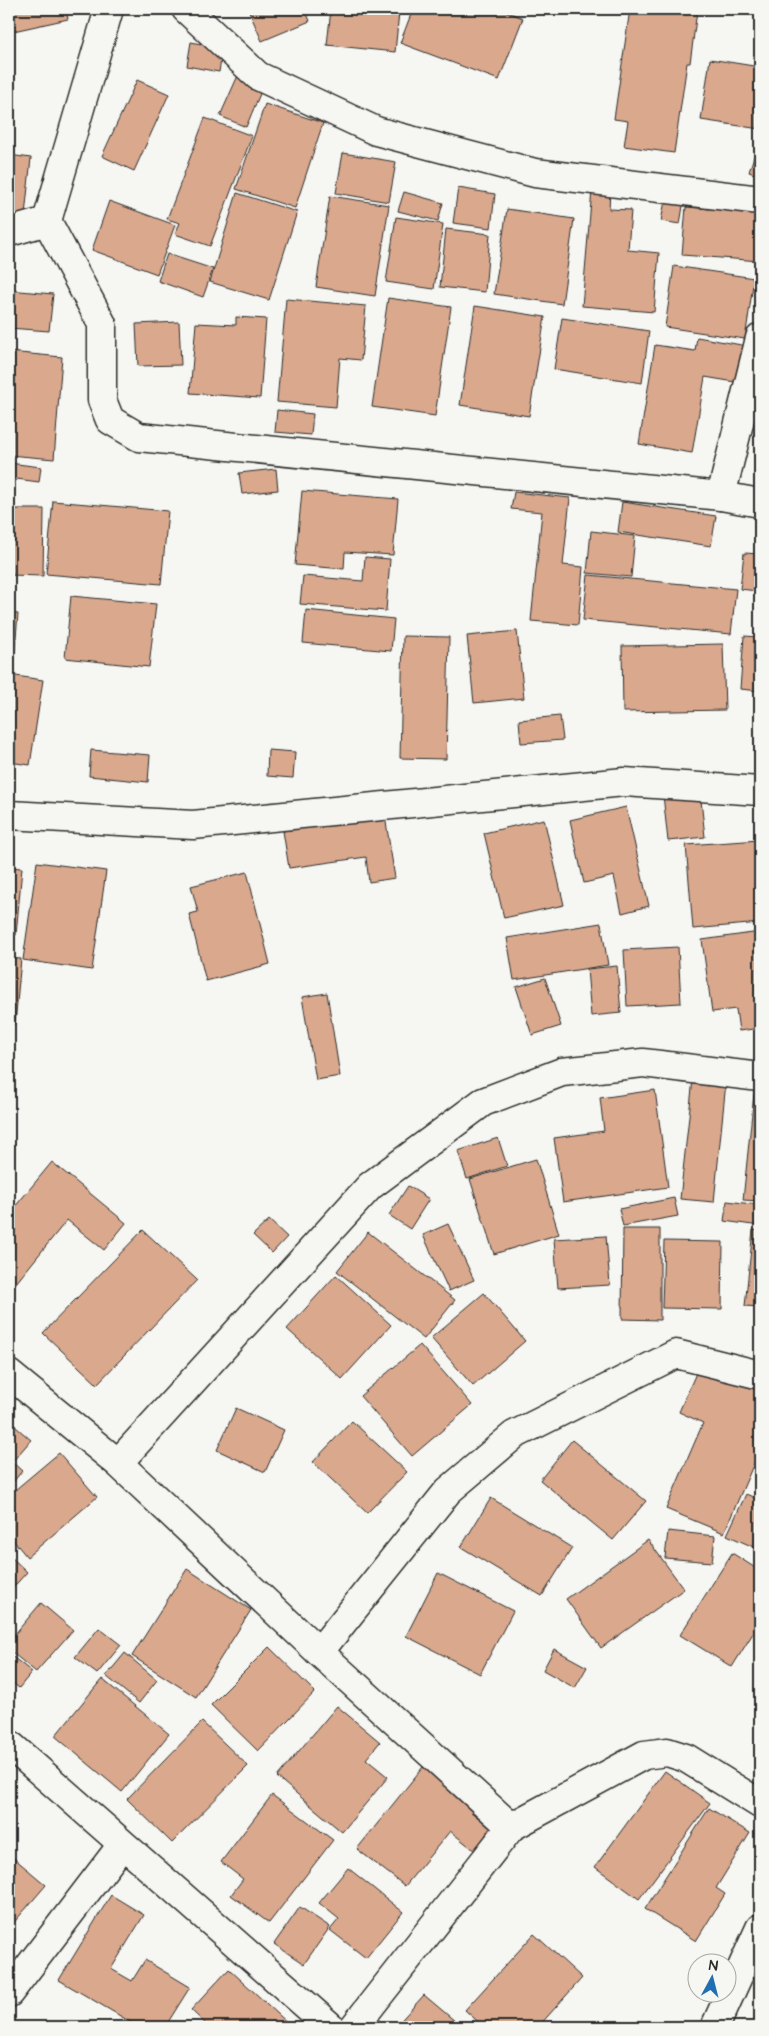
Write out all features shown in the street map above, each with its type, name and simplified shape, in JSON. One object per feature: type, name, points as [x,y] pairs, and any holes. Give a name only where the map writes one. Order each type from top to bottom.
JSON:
[{"type":"street","points":[[109,9],[47,221],[102,324],[102,400],[110,420],[139,436],[721,496],[760,503]]},
{"type":"street","points":[[186,9],[258,76],[376,131],[535,173],[760,200]]},
{"type":"street","points":[[9,232],[47,221]]},
{"type":"street","points":[[721,496],[760,338]]},
{"type":"street","points":[[9,815],[193,825],[624,782],[760,791]]},
{"type":"street","points":[[118,1463],[370,1186],[483,1102],[562,1072],[643,1063],[760,1077]]},
{"type":"street","points":[[318,1652],[448,1491],[514,1434],[676,1354],[760,1375]]},
{"type":"street","points":[[9,1374],[118,1463],[318,1652],[511,1827]]},
{"type":"street","points":[[9,1744],[330,2027]]},
{"type":"street","points":[[354,2027],[511,1827],[644,1755],[667,1752],[686,1758],[760,1804]]},
{"type":"street","points":[[9,1993],[122,1845]]},
{"type":"street","points":[[715,2027],[760,1928]]},
{"type":"building","points":[[9,9],[66,9],[68,19],[9,32]]},
{"type":"building","points":[[248,9],[305,9],[310,21],[262,41]]},
{"type":"building","points":[[331,9],[368,9],[399,12],[395,52],[327,45]]},
{"type":"building","points":[[413,9],[499,9],[523,18],[499,80],[400,43]]},
{"type":"building","points":[[630,9],[681,9],[697,11],[690,63],[687,63],[674,153],[624,146],[628,121],[614,119]]},
{"type":"building","points":[[191,42],[223,48],[219,72],[187,66]]},
{"type":"building","points":[[710,59],[760,67],[760,129],[701,120]]},
{"type":"building","points":[[240,71],[265,82],[246,127],[220,116]]},
{"type":"building","points":[[137,80],[169,94],[134,171],[102,156]]},
{"type":"building","points":[[265,104],[323,123],[295,208],[236,189]]},
{"type":"building","points":[[205,118],[252,136],[210,246],[175,234],[180,223],[167,219]]},
{"type":"building","points":[[343,153],[396,162],[389,202],[336,193]]},
{"type":"building","points":[[755,153],[760,154],[760,176],[749,172]]},
{"type":"building","points":[[9,155],[31,158],[25,215],[9,214]]},
{"type":"building","points":[[458,188],[495,194],[491,228],[453,223]]},
{"type":"building","points":[[592,190],[610,191],[609,209],[631,210],[628,250],[659,253],[654,312],[582,306]]},
{"type":"building","points":[[404,192],[443,203],[438,221],[398,211]]},
{"type":"building","points":[[237,193],[297,212],[269,300],[210,282]]},
{"type":"building","points":[[330,196],[389,205],[375,296],[316,287]]},
{"type":"building","points":[[666,196],[684,200],[680,224],[661,221]]},
{"type":"building","points":[[109,201],[175,225],[157,274],[92,250]]},
{"type":"building","points":[[686,207],[760,213],[760,261],[682,255]]},
{"type":"building","points":[[507,209],[574,219],[562,304],[494,294]]},
{"type":"building","points":[[396,217],[443,224],[434,289],[386,282]]},
{"type":"building","points":[[446,229],[490,234],[485,292],[440,287]]},
{"type":"building","points":[[167,254],[213,269],[203,297],[158,281]]},
{"type":"building","points":[[674,266],[754,278],[745,339],[665,327]]},
{"type":"building","points":[[9,290],[53,294],[49,331],[9,328]]},
{"type":"building","points":[[388,298],[451,307],[435,416],[372,407]]},
{"type":"building","points":[[286,299],[366,306],[361,360],[340,358],[336,407],[277,402]]},
{"type":"building","points":[[475,306],[545,317],[529,416],[460,405]]},
{"type":"building","points":[[236,317],[266,319],[260,398],[190,393],[196,323],[236,325]]},
{"type":"building","points":[[562,318],[649,331],[642,383],[554,369]]},
{"type":"building","points":[[179,322],[181,365],[138,366],[136,324]]},
{"type":"building","points":[[697,337],[747,346],[741,383],[705,377],[692,453],[639,444],[655,345],[695,351]]},
{"type":"building","points":[[9,352],[62,357],[54,459],[9,455]]},
{"type":"building","points":[[277,410],[313,414],[311,435],[275,432]]},
{"type":"building","points":[[9,463],[41,467],[39,482],[9,478]]},
{"type":"building","points":[[276,469],[278,490],[242,494],[239,473]]},
{"type":"building","points":[[302,491],[398,499],[393,555],[345,552],[344,569],[295,565]]},
{"type":"building","points":[[514,492],[570,498],[563,565],[583,567],[578,625],[531,621],[542,512],[511,509]]},
{"type":"building","points":[[53,501],[168,511],[161,584],[46,574]]},
{"type":"building","points":[[622,502],[716,516],[711,546],[618,532]]},
{"type":"building","points":[[9,509],[44,509],[43,576],[9,575]]},
{"type":"building","points":[[591,531],[635,536],[631,577],[587,573]]},
{"type":"building","points":[[744,553],[760,554],[757,591],[740,589]]},
{"type":"building","points":[[365,557],[390,559],[386,611],[300,604],[303,576],[363,581]]},
{"type":"building","points":[[588,575],[736,589],[731,634],[583,620]]},
{"type":"building","points":[[71,596],[156,604],[149,667],[65,658]]},
{"type":"building","points":[[306,610],[394,619],[391,651],[303,643]]},
{"type":"building","points":[[9,613],[18,614],[13,673],[9,673]]},
{"type":"building","points":[[517,631],[524,698],[474,703],[467,636]]},
{"type":"building","points":[[403,636],[449,637],[446,759],[400,758]]},
{"type":"building","points":[[744,636],[760,637],[760,691],[740,689]]},
{"type":"building","points":[[723,644],[725,710],[623,712],[622,646]]},
{"type":"building","points":[[9,675],[43,680],[30,765],[9,762]]},
{"type":"building","points":[[560,716],[563,740],[521,743],[519,720]]},
{"type":"building","points":[[91,750],[150,755],[148,782],[89,776]]},
{"type":"building","points":[[268,750],[295,752],[293,778],[267,776]]},
{"type":"building","points":[[700,791],[705,837],[668,841],[663,795]]},
{"type":"building","points":[[626,807],[649,906],[622,913],[614,876],[584,883],[570,820]]},
{"type":"building","points":[[385,816],[395,878],[369,882],[366,857],[289,868],[283,831]]},
{"type":"building","points":[[544,819],[564,905],[504,918],[484,833]]},
{"type":"building","points":[[760,840],[760,923],[693,929],[686,845]]},
{"type":"building","points":[[37,862],[106,871],[92,970],[23,960]]},
{"type":"building","points":[[9,867],[22,868],[16,935],[9,935]]},
{"type":"building","points":[[247,872],[270,964],[206,981],[189,914],[198,912],[191,886]]},
{"type":"building","points":[[601,923],[608,965],[514,980],[507,938]]},
{"type":"building","points":[[760,932],[760,1028],[739,1031],[736,1009],[712,1012],[702,940]]},
{"type":"building","points":[[678,947],[681,1003],[627,1006],[624,950]]},
{"type":"building","points":[[9,958],[21,959],[15,1024],[9,1024]]},
{"type":"building","points":[[617,966],[621,1013],[591,1016],[587,969]]},
{"type":"building","points":[[545,978],[561,1026],[532,1035],[516,987]]},
{"type":"building","points":[[327,993],[340,1076],[316,1080],[302,997]]},
{"type":"building","points":[[693,1079],[726,1082],[714,1202],[680,1199]]},
{"type":"building","points":[[755,1084],[760,1085],[760,1201],[743,1200]]},
{"type":"building","points":[[655,1090],[668,1187],[563,1202],[554,1138],[604,1131],[600,1098]]},
{"type":"building","points":[[498,1138],[507,1166],[467,1179],[458,1151]]},
{"type":"building","points":[[536,1159],[559,1234],[494,1254],[470,1179]]},
{"type":"building","points":[[52,1162],[126,1223],[104,1250],[67,1220],[12,1288],[9,1286],[9,1214]]},
{"type":"building","points":[[408,1186],[429,1199],[410,1229],[389,1215]]},
{"type":"building","points":[[674,1198],[678,1216],[623,1226],[619,1209]]},
{"type":"building","points":[[727,1201],[760,1205],[760,1226],[724,1221]]},
{"type":"building","points":[[269,1220],[287,1237],[272,1253],[253,1235]]},
{"type":"building","points":[[448,1224],[474,1280],[449,1291],[423,1235]]},
{"type":"building","points":[[623,1229],[660,1229],[660,1320],[622,1319]]},
{"type":"building","points":[[143,1230],[197,1280],[97,1384],[43,1333]]},
{"type":"building","points":[[753,1230],[760,1231],[760,1307],[745,1306]]},
{"type":"building","points":[[368,1232],[455,1300],[424,1339],[337,1271]]},
{"type":"building","points":[[606,1236],[610,1285],[558,1288],[554,1239]]},
{"type":"building","points":[[664,1241],[723,1242],[722,1309],[662,1308]]},
{"type":"building","points":[[336,1275],[391,1325],[342,1379],[287,1329]]},
{"type":"building","points":[[484,1293],[525,1341],[473,1386],[431,1338]]},
{"type":"building","points":[[420,1345],[472,1405],[412,1456],[360,1396]]},
{"type":"building","points":[[700,1364],[760,1390],[760,1449],[724,1533],[666,1509],[703,1423],[679,1412]]},
{"type":"building","points":[[236,1408],[284,1430],[265,1472],[217,1450]]},
{"type":"building","points":[[9,1421],[31,1440],[12,1462],[22,1471],[9,1487]]},
{"type":"building","points":[[352,1421],[407,1472],[367,1513],[313,1462]]},
{"type":"building","points":[[572,1440],[646,1501],[613,1540],[540,1480]]},
{"type":"building","points":[[59,1453],[97,1497],[27,1557],[9,1535],[9,1495]]},
{"type":"building","points":[[760,1474],[760,1489],[754,1486]]},
{"type":"building","points":[[746,1494],[760,1500],[760,1550],[727,1535]]},
{"type":"building","points":[[491,1498],[572,1548],[542,1596],[461,1547]]},
{"type":"building","points":[[668,1531],[715,1536],[712,1562],[665,1558]]},
{"type":"building","points":[[648,1540],[684,1589],[601,1648],[566,1599]]},
{"type":"building","points":[[732,1553],[760,1571],[760,1622],[732,1667],[680,1635]]},
{"type":"building","points":[[9,1555],[27,1572],[9,1592]]},
{"type":"building","points":[[187,1569],[251,1610],[196,1697],[132,1656]]},
{"type":"building","points":[[438,1573],[513,1611],[480,1674],[406,1636]]},
{"type":"building","points":[[41,1603],[73,1630],[36,1672],[9,1650],[9,1641]]},
{"type":"building","points":[[99,1628],[121,1645],[97,1674],[75,1657]]},
{"type":"building","points":[[269,1647],[315,1692],[258,1751],[211,1705]]},
{"type":"building","points":[[554,1649],[587,1667],[575,1688],[543,1670]]},
{"type":"building","points":[[125,1653],[157,1680],[139,1703],[106,1676]]},
{"type":"building","points":[[9,1654],[32,1672],[19,1688],[9,1680]]},
{"type":"building","points":[[102,1679],[169,1734],[122,1792],[55,1736]]},
{"type":"building","points":[[337,1706],[380,1742],[366,1759],[388,1777],[342,1832],[277,1777]]},
{"type":"building","points":[[202,1722],[248,1766],[172,1843],[127,1799]]},
{"type":"building","points":[[427,1762],[479,1803],[471,1812],[497,1832],[479,1854],[450,1831],[405,1886],[357,1849]]},
{"type":"building","points":[[665,1771],[710,1803],[639,1899],[595,1867]]},
{"type":"building","points":[[272,1795],[333,1840],[269,1923],[231,1895],[243,1879],[221,1862]]},
{"type":"building","points":[[709,1808],[750,1833],[716,1888],[725,1894],[696,1941],[645,1909]]},
{"type":"building","points":[[9,1854],[46,1885],[10,1927],[9,1926]]},
{"type":"building","points":[[348,1868],[403,1912],[366,1958],[330,1930],[339,1919],[319,1903]]},
{"type":"building","points":[[111,1895],[144,1915],[111,1969],[132,1981],[145,1960],[190,1987],[165,2027],[139,2027],[59,1980]]},
{"type":"building","points":[[300,1907],[330,1927],[304,1964],[274,1944]]},
{"type":"building","points":[[534,1934],[582,1978],[538,2027],[484,2027],[465,2010]]},
{"type":"building","points":[[229,1969],[292,2027],[209,2027],[191,2010]]},
{"type":"building","points":[[424,1995],[462,2027],[395,2027]]}]
